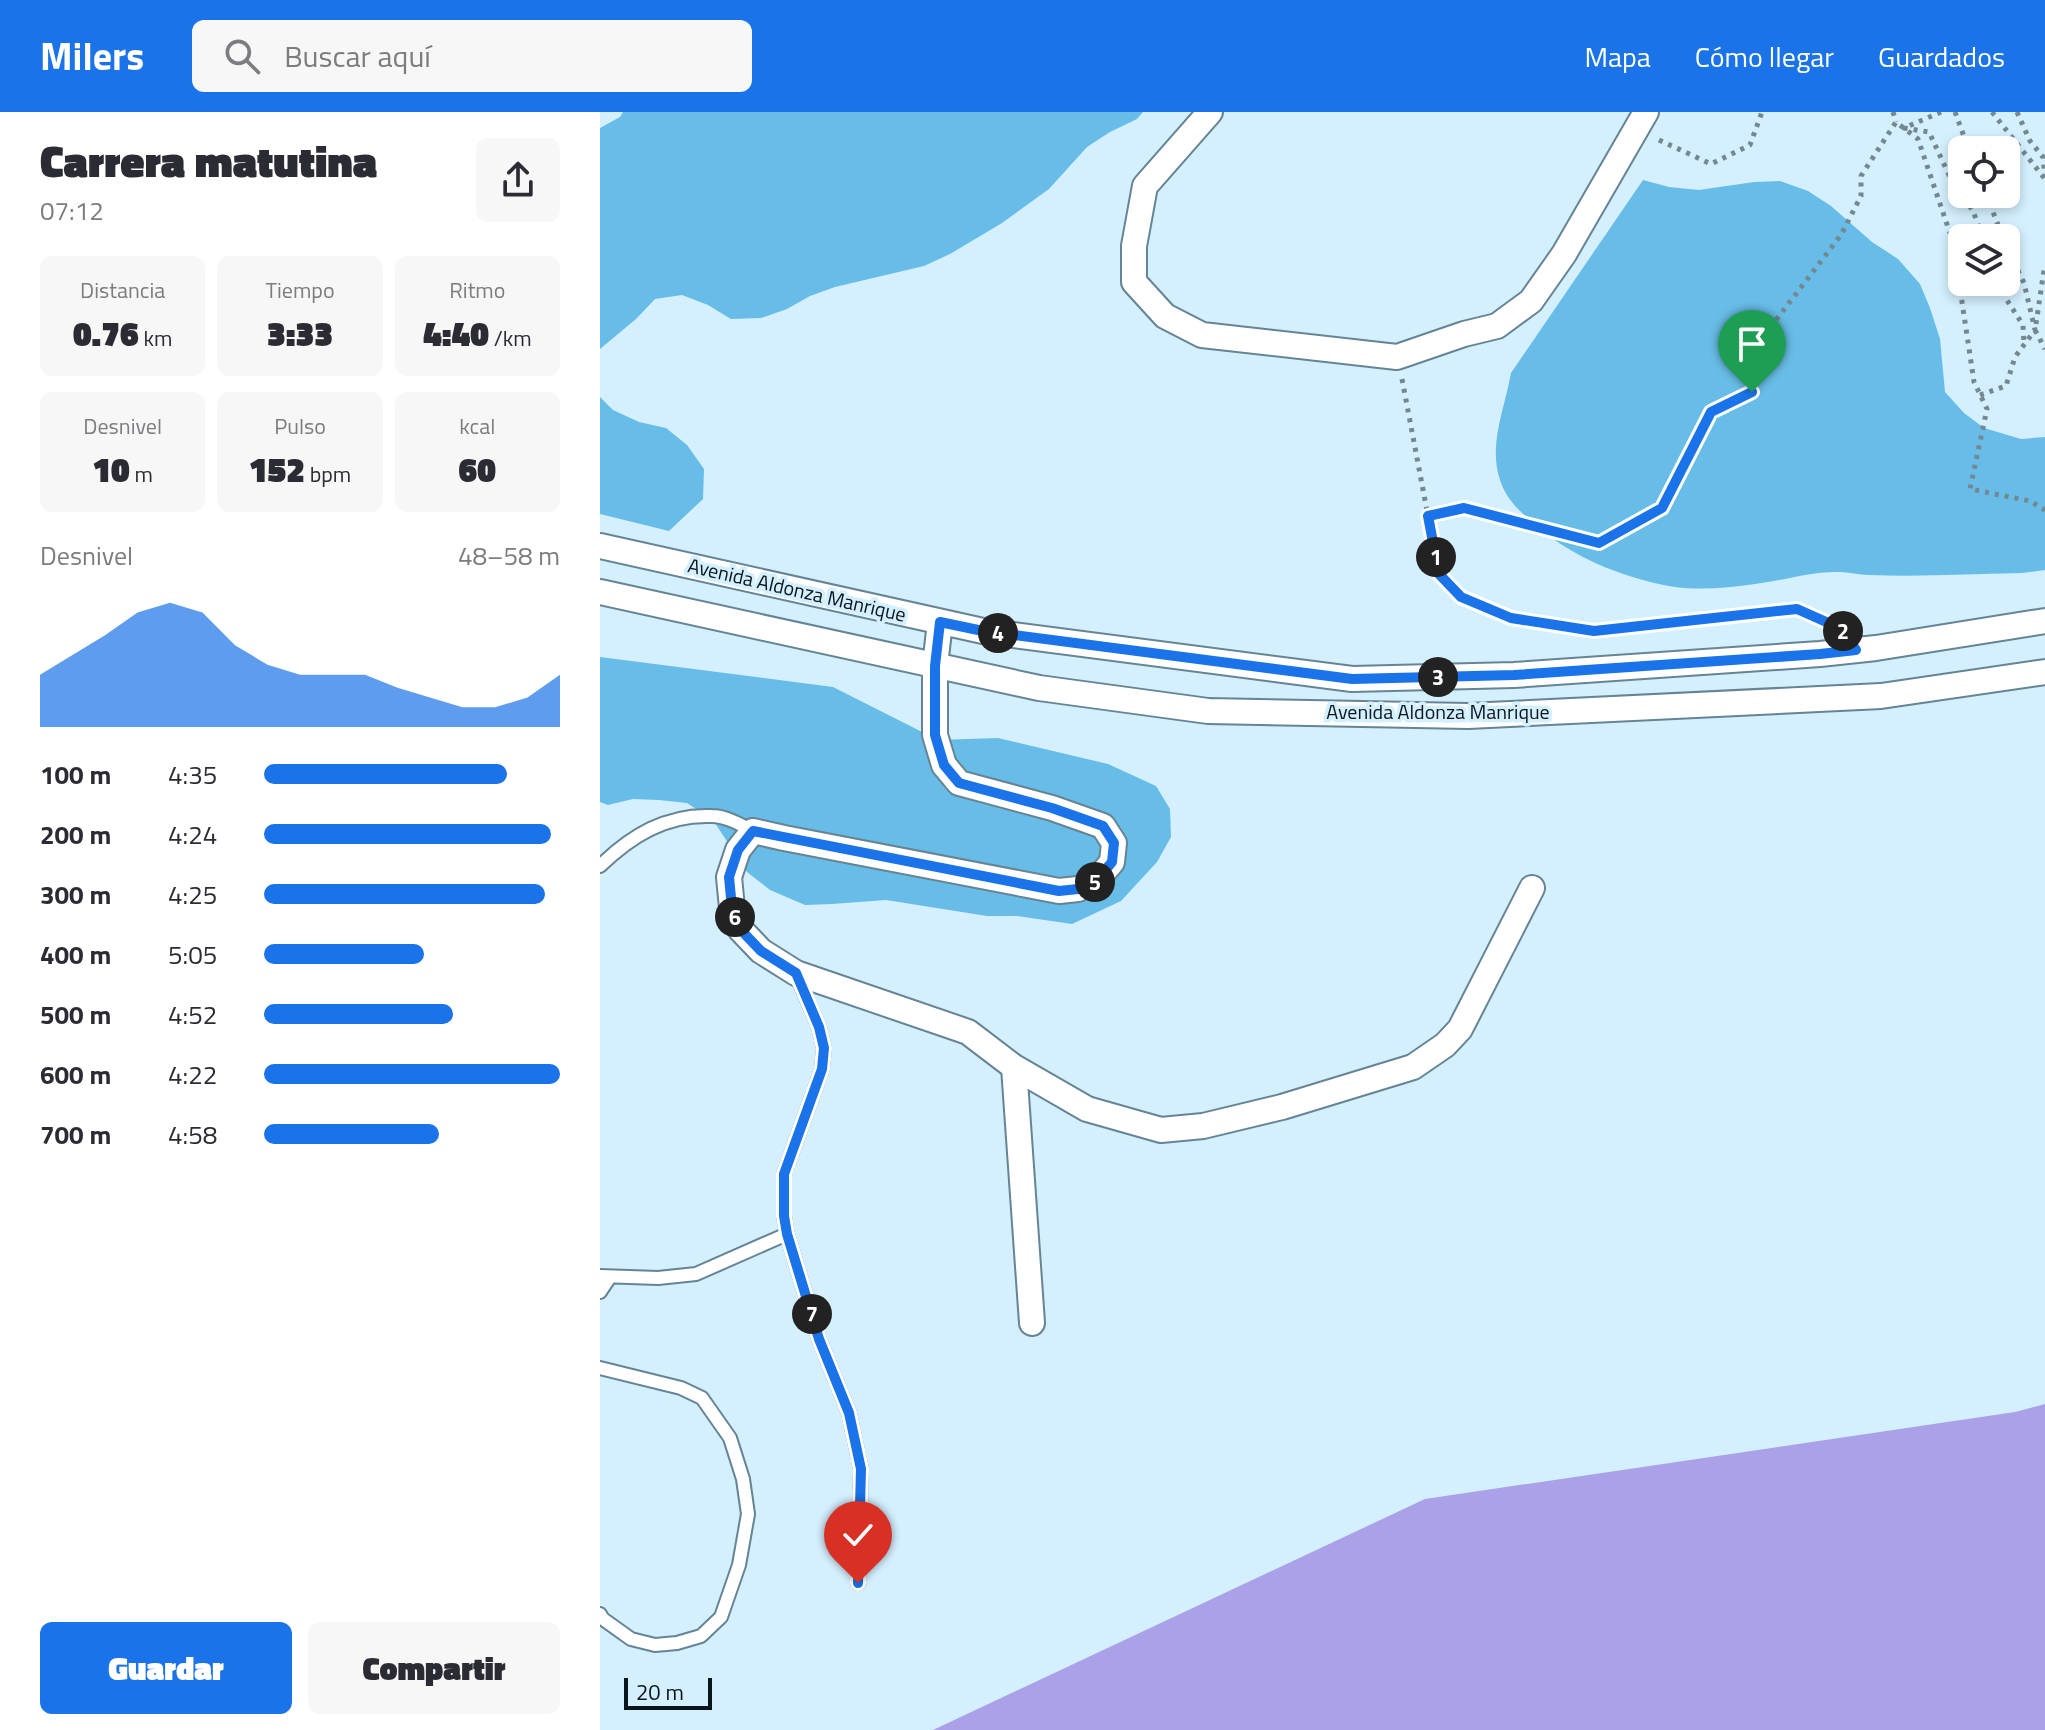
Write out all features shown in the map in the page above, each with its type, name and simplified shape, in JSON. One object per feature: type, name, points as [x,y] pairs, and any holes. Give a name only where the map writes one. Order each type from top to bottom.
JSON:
[{"type":"street","points":[[1210,112],[1145,186],[1134,246],[1134,282],[1165,316],[1202,335],[1397,357],[1497,326],[1531,301],[1564,254],[1641,120]]},
{"type":"street","name":"Avenida Aldonza Manrique","points":[[600,546],[983,631],[1352,679],[1514,675],[1820,654],[2045,621]]},
{"type":"street","name":"Avenida Aldonza Manrique","points":[[600,592],[1039,688],[1208,711],[1468,716],[1881,696],[2045,672]]},
{"type":"street","points":[[940,622],[935,666],[935,735],[944,765],[959,783],[1052,808],[1103,826],[1114,843],[1112,862],[1096,881],[1078,889],[1059,891],[753,831],[738,850],[729,877],[732,908],[740,929],[761,951],[796,973],[968,1032],[1014,1067],[1087,1109],[1161,1130],[1203,1126],[1282,1107],[1413,1067],[1445,1045],[1460,1029],[1532,888]]},
{"type":"street","points":[[1014,1067],[1032,1323]]},
{"type":"lane","points":[[600,866],[631,838],[670,820],[714,815],[753,831]]},
{"type":"lane","points":[[796,973],[819,1027],[824,1048],[822,1069],[784,1174],[784,1216],[819,1339],[849,1413],[861,1469],[858,1583]]},
{"type":"lane","points":[[600,1292],[605,1277],[658,1278],[696,1274],[787,1234]]},
{"type":"lane","points":[[600,1368],[681,1388],[702,1398],[730,1438],[743,1479],[748,1514],[739,1565],[721,1617],[701,1636],[655,1645],[631,1639],[600,1614]]},
{"type":"path","points":[[1641,120],[1711,164],[1750,145],[1762,112]]},
{"type":"path","points":[[1893,112],[1896,122],[1918,139],[1953,242],[1974,382],[1987,409],[1970,489],[2030,501],[2045,510]]},
{"type":"path","points":[[1904,128],[1941,112]]},
{"type":"path","points":[[1955,112],[1964,136]]},
{"type":"path","points":[[1992,112],[2045,179],[2043,157],[2030,141],[2017,112]]},
{"type":"path","points":[[1428,516],[1464,508],[1599,543],[1662,508],[1711,412],[1752,392],[1760,367],[1763,337],[1841,235],[1861,196],[1861,176],[1896,122]]},
{"type":"path","points":[[1904,128],[1929,132],[1950,177],[1973,211],[1978,224]]},
{"type":"path","points":[[1980,395],[2006,386],[2015,357],[2035,330],[2045,269]]},
{"type":"path","points":[[2020,275],[2035,330],[2045,349]]},
{"type":"path","points":[[2005,296],[2023,325],[2024,346]]},
{"type":"path","points":[[2035,330],[2045,336]]},
{"type":"path","points":[[1397,357],[1439,574],[1461,597],[1511,618],[1594,631],[1797,609],[1842,629],[1856,650]]},
{"type":"shaded area","points":[[623,112],[1143,112],[1137,119],[1087,147],[1049,189],[1002,223],[924,266],[835,287],[761,318],[731,319],[708,305],[682,295],[655,299],[600,349],[600,128]]},
{"type":"shaded area","points":[[1643,180],[1699,190],[1780,181],[1808,191],[1831,206],[1872,242],[1898,259],[1920,284],[1930,308],[1940,339],[1945,392],[1964,413],[1984,428],[2021,439],[2045,437],[2045,570],[1926,576],[1828,572],[1734,587],[1679,588],[1638,579],[1589,560],[1547,534],[1519,510],[1500,480],[1496,453],[1511,373]]},
{"type":"shaded area","points":[[600,397],[613,410],[639,422],[666,428],[687,445],[704,469],[703,499],[669,531],[600,514]]},
{"type":"shaded area","points":[[600,657],[833,687],[938,740],[998,738],[1108,764],[1156,786],[1170,809],[1171,837],[1157,862],[1121,901],[1072,924],[1017,916],[987,916],[886,900],[805,905],[770,890],[747,872],[713,820],[687,803],[633,799],[608,805],[600,802]]},
{"type":"shaded area","points":[[2045,1404],[2045,1730],[933,1730],[1425,1499],[2015,1412]]},
{"type":"route","points":[[858,1583],[861,1469],[849,1413],[819,1339],[784,1216],[784,1174],[822,1069],[824,1048],[819,1027],[796,973],[761,951],[740,929],[732,908],[729,877],[738,850],[753,831],[1059,891],[1078,889],[1096,881],[1112,862],[1114,843],[1103,826],[1052,808],[959,783],[944,765],[935,735],[935,666],[940,622],[983,631],[1352,679],[1514,675],[1856,650],[1842,629],[1797,609],[1594,631],[1511,618],[1461,597],[1439,574],[1428,516],[1464,508],[1599,543],[1662,508],[1711,412],[1752,392]]}]
